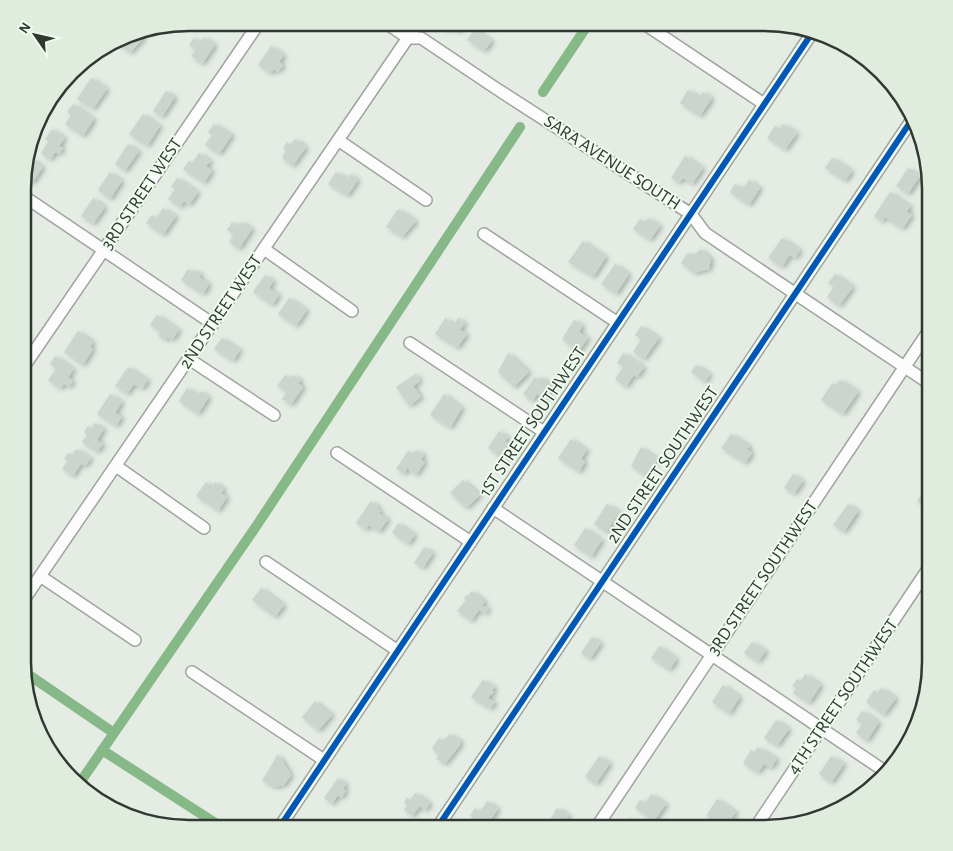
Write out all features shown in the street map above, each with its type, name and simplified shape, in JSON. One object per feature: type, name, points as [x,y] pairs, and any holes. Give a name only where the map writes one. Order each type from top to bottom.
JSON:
[{"type":"street","name":"3RD STREET WEST","points":[[31,354],[253,31]]},
{"type":"street","name":"SARA AVENUE SOUTH","points":[[398,31],[408,38],[421,38],[691,214],[705,233],[921,378]]},
{"type":"street","name":"2ND STREET WEST","points":[[32,588],[412,31]]},
{"type":"street","points":[[656,32],[764,104]]},
{"type":"street","name":"1ST STREET SOUTHWEST","points":[[284,820],[809,38]]},
{"type":"street","name":"2ND STREET SOUTHWEST","points":[[443,820],[908,125]]},
{"type":"street","points":[[338,140],[426,200]]},
{"type":"street","points":[[31,201],[213,324]]},
{"type":"street","points":[[484,234],[618,323]]},
{"type":"street","points":[[264,249],[352,310]]},
{"type":"street","name":"3RD STREET SOUTHWEST","points":[[602,819],[921,341]]},
{"type":"street","points":[[410,343],[544,432]]},
{"type":"street","points":[[190,359],[274,415]]},
{"type":"street","points":[[337,453],[471,542]]},
{"type":"street","points":[[116,466],[204,528]]},
{"type":"street","points":[[494,508],[881,768]]},
{"type":"street","points":[[266,562],[398,651]]},
{"type":"street","points":[[40,576],[135,640]]},
{"type":"street","name":"4TH STREET SOUTHWEST","points":[[761,819],[922,578]]},
{"type":"street","points":[[192,672],[324,760]]},
{"type":"building","points":[[473,31],[479,31],[492,41],[484,51],[467,40]]},
{"type":"building","points":[[204,37],[215,45],[202,64],[191,56],[196,50],[189,45],[194,38],[201,43]]},
{"type":"building","points":[[143,39],[130,53],[122,47]]},
{"type":"building","points":[[271,46],[284,55],[279,62],[283,65],[278,72],[274,69],[271,74],[258,65]]},
{"type":"building","points":[[91,78],[107,89],[93,109],[77,99]]},
{"type":"building","points":[[688,90],[699,97],[703,92],[712,98],[700,116],[680,103]]},
{"type":"building","points":[[166,91],[175,97],[162,117],[153,111]]},
{"type":"building","points":[[73,104],[94,119],[83,136],[65,124],[71,115],[67,112]]},
{"type":"building","points":[[143,114],[160,126],[147,146],[129,134]]},
{"type":"building","points":[[214,124],[232,135],[219,154],[205,145],[212,135],[208,132]]},
{"type":"building","points":[[783,124],[797,133],[785,150],[767,138],[775,126],[780,129]]},
{"type":"building","points":[[52,129],[65,138],[59,146],[63,148],[59,154],[55,152],[50,160],[41,153],[49,141],[45,139]]},
{"type":"building","points":[[295,139],[306,147],[293,166],[282,158],[286,151],[283,149],[287,142],[291,145]]},
{"type":"building","points":[[128,144],[139,151],[125,171],[115,164]]},
{"type":"building","points":[[199,153],[211,161],[206,166],[212,171],[204,183],[183,169],[189,161],[192,163]]},
{"type":"building","points":[[685,156],[703,168],[692,184],[683,178],[679,183],[671,178]]},
{"type":"building","points":[[832,158],[852,171],[845,181],[825,168]]},
{"type":"building","points":[[34,161],[43,167],[32,183],[33,168]]},
{"type":"building","points":[[908,168],[920,176],[908,194],[896,186]]},
{"type":"building","points":[[110,172],[122,181],[110,199],[98,190]]},
{"type":"building","points":[[336,172],[347,179],[350,174],[358,180],[347,196],[328,184]]},
{"type":"building","points":[[177,178],[198,192],[189,205],[184,201],[180,207],[168,199],[175,189],[171,187]]},
{"type":"building","points":[[749,180],[760,188],[749,205],[730,192],[735,184],[743,189]]},
{"type":"building","points":[[890,192],[910,206],[907,212],[912,215],[902,229],[885,217],[882,222],[874,216]]},
{"type":"building","points":[[93,198],[105,207],[93,224],[81,216]]},
{"type":"building","points":[[163,208],[176,216],[163,235],[146,223],[152,215],[156,218]]},
{"type":"building","points":[[398,209],[416,221],[402,237],[386,227]]},
{"type":"building","points":[[648,218],[660,226],[650,240],[633,229],[640,219],[645,223]]},
{"type":"building","points":[[232,222],[238,226],[242,222],[252,229],[239,249],[229,242],[234,234],[227,230]]},
{"type":"building","points":[[782,238],[800,250],[795,258],[790,255],[782,267],[768,258]]},
{"type":"building","points":[[583,241],[606,257],[593,277],[568,262]]},
{"type":"building","points":[[701,249],[711,259],[709,269],[694,273],[681,263],[688,253],[694,255]]},
{"type":"building","points":[[615,264],[629,274],[616,294],[601,284]]},
{"type":"building","points":[[188,269],[193,273],[195,270],[201,274],[199,277],[209,284],[203,294],[181,280]]},
{"type":"building","points":[[835,274],[853,287],[839,306],[827,297],[834,287],[828,283]]},
{"type":"building","points":[[265,275],[274,281],[269,288],[279,295],[272,305],[253,292]]},
{"type":"building","points":[[289,298],[307,310],[296,326],[278,314]]},
{"type":"building","points":[[157,315],[179,330],[172,340],[167,337],[165,340],[158,336],[161,332],[150,325]]},
{"type":"building","points":[[445,318],[454,325],[458,318],[465,323],[460,330],[467,334],[457,348],[435,334]]},
{"type":"building","points":[[574,320],[583,326],[579,332],[588,338],[578,352],[562,339]]},
{"type":"building","points":[[641,326],[659,338],[644,359],[633,352],[641,339],[635,335]]},
{"type":"building","points":[[78,331],[93,342],[90,347],[93,349],[83,365],[64,352]]},
{"type":"building","points":[[222,338],[240,350],[233,361],[214,349]]},
{"type":"building","points":[[508,353],[529,372],[514,387],[498,372]]},
{"type":"building","points":[[623,353],[644,367],[637,377],[634,375],[626,387],[615,379],[623,367],[617,363]]},
{"type":"building","points":[[55,356],[74,369],[68,377],[73,381],[69,387],[64,384],[60,389],[48,380],[56,369],[50,364]]},
{"type":"building","points":[[696,365],[710,374],[705,382],[691,372]]},
{"type":"building","points":[[128,367],[148,380],[142,389],[134,384],[127,394],[115,386]]},
{"type":"building","points":[[416,374],[420,381],[413,386],[421,397],[409,406],[396,387]]},
{"type":"building","points":[[285,375],[291,379],[293,375],[301,380],[298,383],[303,387],[291,405],[282,399],[287,392],[277,386]]},
{"type":"building","points":[[535,377],[539,380],[542,377],[553,388],[546,400],[537,394],[532,401],[523,394]]},
{"type":"building","points":[[840,380],[858,392],[843,414],[821,400],[832,383],[836,385]]},
{"type":"building","points":[[187,388],[198,395],[201,391],[209,397],[198,414],[179,401]]},
{"type":"building","points":[[110,394],[122,402],[115,413],[122,417],[116,426],[97,414]]},
{"type":"building","points":[[444,394],[462,408],[450,428],[430,415]]},
{"type":"building","points":[[95,423],[104,429],[97,440],[103,444],[97,452],[82,442],[87,435],[84,432],[88,426],[91,429]]},
{"type":"building","points":[[499,431],[508,437],[505,441],[516,448],[507,461],[488,448]]},
{"type":"building","points":[[731,434],[750,446],[747,449],[752,453],[745,463],[721,448]]},
{"type":"building","points":[[571,439],[587,450],[581,459],[585,462],[579,472],[558,458]]},
{"type":"building","points":[[641,447],[658,459],[646,476],[631,466]]},
{"type":"building","points":[[76,449],[91,458],[85,466],[81,464],[73,476],[62,469],[68,461],[64,459],[68,453],[72,455]]},
{"type":"building","points":[[416,450],[424,455],[421,460],[425,462],[416,475],[408,467],[404,474],[396,469],[408,451],[413,454]]},
{"type":"building","points":[[793,474],[803,481],[794,494],[784,488]]},
{"type":"building","points":[[463,480],[480,495],[466,508],[450,493]]},
{"type":"building","points":[[206,482],[212,487],[215,482],[224,489],[221,493],[227,497],[218,511],[196,496]]},
{"type":"building","points":[[922,494],[922,504],[917,501]]},
{"type":"building","points":[[371,501],[379,507],[377,509],[381,511],[379,513],[388,519],[379,532],[369,525],[366,530],[356,523]]},
{"type":"building","points":[[607,504],[620,512],[606,532],[594,524]]},
{"type":"building","points":[[848,504],[858,511],[844,532],[833,525]]},
{"type":"building","points":[[398,523],[415,535],[408,544],[392,533]]},
{"type":"building","points":[[585,528],[602,540],[591,557],[574,545]]},
{"type":"building","points":[[424,547],[433,553],[423,568],[414,563]]},
{"type":"building","points":[[261,588],[284,605],[275,617],[252,600]]},
{"type":"building","points":[[472,591],[485,601],[482,606],[489,607],[485,614],[479,610],[471,621],[457,611],[466,600],[464,599],[466,595],[468,596]]},
{"type":"building","points":[[592,637],[601,643],[590,659],[581,653]]},
{"type":"building","points":[[752,642],[766,651],[758,662],[744,653]]},
{"type":"building","points":[[659,646],[677,659],[669,670],[651,658]]},
{"type":"building","points":[[805,674],[821,685],[809,703],[793,693],[796,688],[792,686],[797,679],[801,681]]},
{"type":"building","points":[[483,680],[495,687],[492,690],[494,692],[488,698],[495,702],[490,709],[471,697]]},
{"type":"building","points":[[723,685],[740,697],[729,714],[712,702]]},
{"type":"building","points":[[881,688],[896,698],[884,715],[866,702],[874,690],[878,693]]},
{"type":"building","points":[[315,701],[332,715],[318,731],[302,717]]},
{"type":"building","points":[[862,711],[879,722],[867,741],[856,733],[862,724],[856,720]]},
{"type":"building","points":[[776,720],[789,729],[777,746],[764,738]]},
{"type":"building","points":[[450,734],[461,741],[445,764],[436,759],[439,755],[432,748],[439,738],[443,741]]},
{"type":"building","points":[[758,747],[777,759],[771,768],[764,764],[758,773],[743,763],[751,750],[754,752]]},
{"type":"building","points":[[278,754],[291,775],[284,785],[274,787],[262,781]]},
{"type":"building","points":[[599,756],[610,763],[596,784],[585,777]]},
{"type":"building","points":[[831,756],[844,764],[831,783],[819,774]]},
{"type":"building","points":[[338,778],[346,784],[343,789],[346,791],[341,798],[338,795],[332,804],[324,798]]},
{"type":"building","points":[[415,793],[430,803],[425,811],[420,806],[412,816],[404,810],[407,805],[404,802],[407,798],[410,800]]},
{"type":"building","points":[[651,794],[666,804],[655,819],[651,819],[635,808],[640,800],[645,803]]},
{"type":"building","points":[[717,799],[736,812],[731,819],[711,819],[706,816]]},
{"type":"building","points":[[487,801],[498,809],[491,819],[475,820],[470,816],[475,808],[480,812]]},
{"type":"building","points":[[557,808],[569,815],[566,819],[550,819]]},
{"type":"waterway","points":[[543,92],[583,32]]},
{"type":"waterway","points":[[83,779],[257,525],[520,127]]},
{"type":"waterway","points":[[33,677],[114,733]]},
{"type":"waterway","points":[[102,750],[211,820]]},
{"type":"cycle path","points":[[284,820],[809,38]]},
{"type":"cycle path","points":[[443,820],[908,125]]}]
